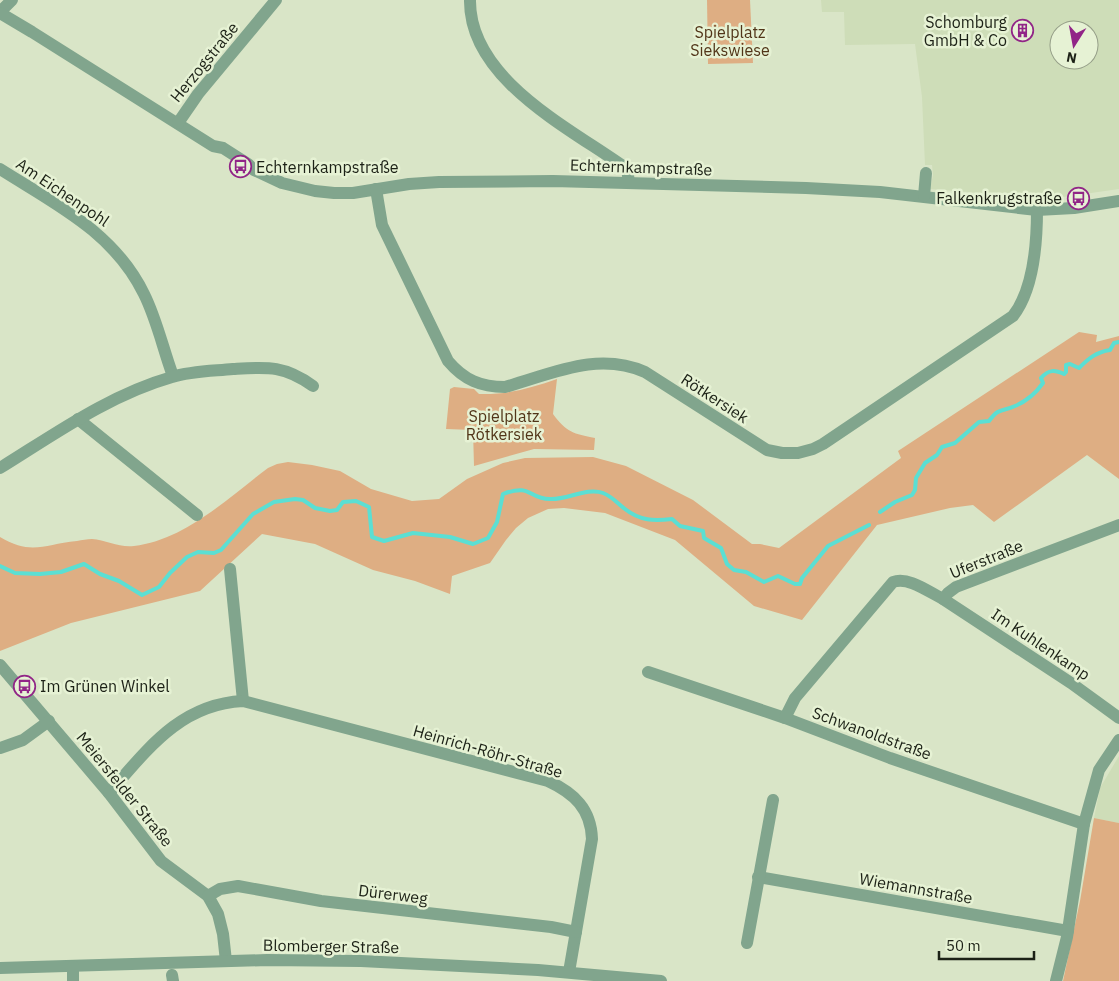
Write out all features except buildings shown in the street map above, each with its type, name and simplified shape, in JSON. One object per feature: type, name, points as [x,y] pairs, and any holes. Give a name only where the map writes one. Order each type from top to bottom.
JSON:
[{"type":"street","points":[[0,12],[12,0]]},
{"type":"street","name":"Herzogstraße","points":[[178,122],[198,94],[276,0]]},
{"type":"street","points":[[470,0],[471,17],[479,38],[498,71],[527,99],[582,139],[627,168],[629,182]]},
{"type":"street","name":"Echternkampstraße","points":[[0,12],[178,122],[213,146],[229,152],[262,174],[282,184],[315,192],[334,193],[376,190],[409,184],[439,182],[553,181],[815,188],[924,196],[1037,210],[1068,208],[1119,200]]},
{"type":"street","name":"Am Eichenpohl","points":[[0,169],[81,220],[119,254],[144,294],[158,328],[173,376]]},
{"type":"street","points":[[924,196],[926,173]]},
{"type":"street","name":"Rötkersiek","points":[[376,190],[382,225],[403,270],[448,361],[468,379],[477,384],[505,387],[590,363],[630,365],[645,372],[760,446],[782,453],[803,452],[823,444],[1013,316],[1023,301],[1030,281],[1037,210]]},
{"type":"street","points":[[0,468],[78,419],[122,396],[173,376],[214,371],[270,368],[288,371],[313,386]]},
{"type":"street","points":[[78,419],[197,515]]},
{"type":"street","name":"Uferstraße","points":[[785,718],[795,698],[804,686],[893,582],[898,580],[906,581],[943,599],[948,592],[956,588],[1119,525]]},
{"type":"street","points":[[230,569],[243,701]]},
{"type":"street","name":"Im Kuhlenkamp","points":[[943,599],[1071,683],[1119,718]]},
{"type":"street","name":"Meiersfelder Straße","points":[[0,665],[49,721],[161,861],[208,896],[218,914],[223,934],[226,962]]},
{"type":"street","name":"Schwanoldstraße","points":[[648,672],[785,718],[890,758],[1084,824]]},
{"type":"street","name":"Heinrich-Röhr-Straße","points":[[108,793],[158,738],[176,723],[200,710],[230,702],[243,701],[548,782],[571,794],[580,805],[592,831],[569,972]]},
{"type":"street","points":[[0,748],[23,740],[49,721]]},
{"type":"street","points":[[1056,981],[1068,931],[1084,824],[1099,770],[1119,740]]},
{"type":"street","points":[[747,942],[773,800]]},
{"type":"street","name":"Wiemannstraße","points":[[758,878],[1068,931]]},
{"type":"street","name":"Dürerweg","points":[[208,896],[220,889],[238,886],[321,902],[551,927],[576,932]]},
{"type":"street","name":"Blomberger Straße","points":[[0,968],[226,962],[361,961],[569,972],[660,981]]},
{"type":"street","points":[[73,966],[73,981]]},
{"type":"shaded area","points":[[821,0],[1119,0],[1119,189],[1042,200],[1020,200],[981,193],[930,189],[933,175],[932,165],[925,165],[922,97],[915,44],[845,45],[844,12],[822,12]]},
{"type":"shaded area","points":[[1119,756],[1119,823],[1094,818],[1100,788]]},
{"type":"green space","name":"Spielplatz Siekswiese","points":[[707,0],[750,0],[753,63],[708,64]]},
{"type":"green space","points":[[1079,332],[1097,335],[1096,342],[1119,336],[1119,479],[1087,455],[994,522],[973,505],[950,508],[877,525],[802,620],[754,606],[675,540],[605,513],[564,508],[548,509],[528,518],[516,528],[490,563],[452,576],[450,594],[415,581],[373,570],[315,544],[262,534],[200,591],[71,623],[0,651],[0,537],[11,543],[30,547],[90,539],[129,546],[153,542],[171,536],[188,527],[268,468],[288,462],[340,471],[371,489],[412,501],[439,499],[467,479],[503,463],[525,458],[593,457],[626,466],[693,500],[752,544],[779,548],[901,458],[898,451]]},
{"type":"green space","name":"Spielplatz Rötkersiek","points":[[557,379],[553,414],[562,425],[571,431],[595,438],[594,450],[534,449],[474,466],[473,430],[446,429],[450,389],[454,387],[474,389],[479,394],[499,393],[528,388]]},
{"type":"green space","points":[[1094,818],[1119,823],[1119,981],[1063,981],[1080,901]]},
{"type":"waterway","points":[[880,512],[895,502],[912,495],[915,490],[916,478],[925,463],[937,455],[942,447],[955,443],[979,422],[989,421],[998,412],[1027,399],[1043,383],[1041,378],[1047,373],[1055,371],[1064,374],[1066,372],[1066,365],[1070,364],[1079,368],[1093,356],[1110,350],[1114,343],[1119,342]]},
{"type":"waterway","points":[[0,566],[15,573],[40,574],[61,572],[84,564],[100,574],[119,581],[142,595],[159,587],[170,573],[187,557],[198,552],[214,553],[221,550],[253,514],[274,502],[295,499],[303,500],[315,508],[330,511],[337,510],[343,502],[356,501],[369,507],[372,537],[384,541],[413,533],[450,537],[473,544],[488,538],[497,522],[503,494],[519,490],[537,497],[550,499],[590,492],[603,493],[610,496],[636,516],[653,520],[672,519],[680,526],[703,531],[704,538],[721,548],[727,564],[734,570],[746,572],[764,582],[778,576],[795,584],[800,584],[802,578],[828,546],[869,525]]},
{"type":"place","name":"Schomburg GmbH & Co","points":[[1023,31]]},
{"type":"place","name":"Echternkampstraße","points":[[240,167]]},
{"type":"place","name":"Falkenkrugstraße","points":[[1078,198]]},
{"type":"place","name":"Im Grünen Winkel","points":[[24,686]]}]
